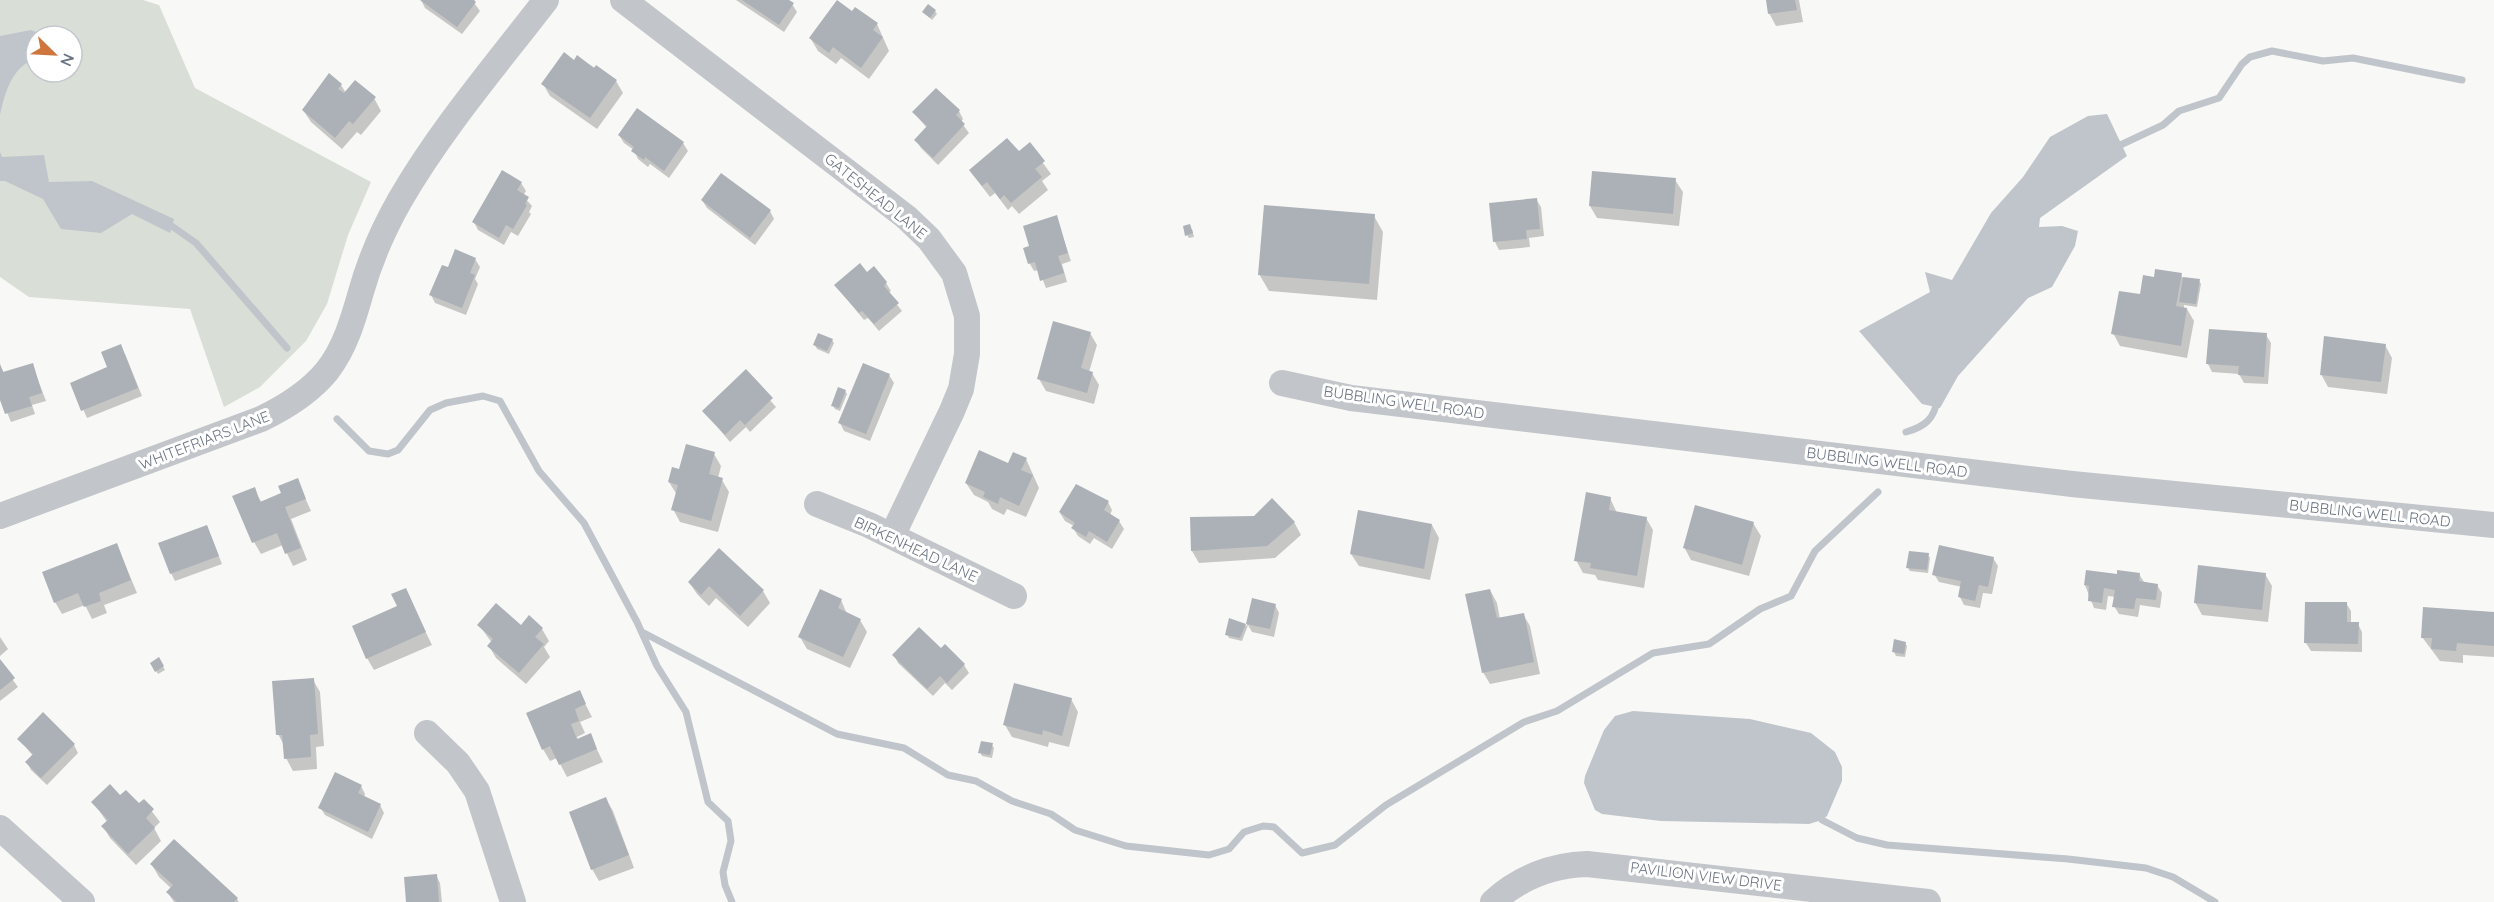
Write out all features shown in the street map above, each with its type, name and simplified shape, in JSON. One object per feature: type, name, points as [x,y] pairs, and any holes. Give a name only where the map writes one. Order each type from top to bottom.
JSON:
[{"type":"street","name":"WHITEFRIARS LANE","points":[[0,516],[261,419],[285,407],[312,386],[335,359],[351,327],[379,241],[405,192],[426,158],[546,0]]},
{"type":"street","name":"GATESHEAD LANE","points":[[623,0],[906,217],[929,239],[954,273],[967,316],[967,354],[961,389],[892,536]]},
{"type":"street","name":"BUBBLING WELL ROAD","points":[[1282,383],[1351,398],[2072,484],[2494,525]]},
{"type":"street","name":"BIRKENHEAD LANE","points":[[817,504],[892,536],[1014,596]]},
{"type":"street","points":[[427,733],[458,763],[477,791],[513,902]]},
{"type":"street","points":[[0,828],[82,902]]},
{"type":"street","name":"PAVILION VIEW DRIVE","points":[[1493,902],[1507,890],[1540,873],[1570,865],[1587,864],[1928,902]]},
{"type":"shaded area","points":[[0,0],[143,0],[159,5],[195,88],[371,182],[348,235],[327,304],[306,341],[260,387],[224,407],[190,309],[29,297],[0,277]]},
{"type":"shaded area","points":[[24,31],[24,65],[15,74],[7,89],[0,115],[0,36]]},
{"type":"shaded area","points":[[2107,114],[2127,156],[2040,218],[2039,227],[2062,226],[2078,231],[2075,246],[2052,287],[2028,298],[1958,376],[1940,408],[1922,404],[1859,331],[1930,292],[1925,272],[1952,280],[1991,213],[2023,177],[2050,137],[2088,116]]},
{"type":"shaded area","points":[[0,152],[2,157],[44,155],[49,182],[92,181],[174,219],[170,233],[132,214],[101,233],[61,229],[43,199],[5,181],[0,181]]},
{"type":"shaded area","points":[[1633,711],[1750,719],[1811,733],[1835,752],[1842,767],[1842,781],[1827,816],[1809,824],[1661,821],[1602,814],[1595,810],[1584,783],[1585,776],[1604,730],[1615,716]]},
{"type":"building","points":[[420,0],[474,0],[476,2],[457,27]]},
{"type":"building","points":[[742,0],[789,0],[794,3],[779,25]]},
{"type":"building","points":[[837,0],[852,11],[855,7],[878,23],[873,30],[883,37],[861,68],[833,47],[829,53],[809,38]]},
{"type":"building","points":[[1766,0],[1795,0],[1797,10],[1768,14]]},
{"type":"building","points":[[928,4],[936,10],[930,18],[922,12]]},
{"type":"building","points":[[564,52],[574,60],[577,55],[594,68],[596,65],[617,80],[590,118],[541,84]]},
{"type":"building","points":[[329,73],[342,84],[338,89],[344,93],[355,80],[376,97],[353,124],[349,121],[335,138],[302,110]]},
{"type":"building","points":[[936,88],[960,110],[956,115],[965,124],[933,158],[914,140],[927,126],[912,112]]},
{"type":"building","points":[[637,108],[684,142],[664,171],[645,157],[644,160],[631,151],[634,147],[618,135]]},
{"type":"building","points":[[1007,138],[1019,151],[1030,142],[1045,161],[1035,169],[1042,177],[1011,203],[1004,195],[1000,199],[987,182],[982,186],[969,170]]},
{"type":"building","points":[[502,170],[522,182],[517,190],[529,197],[513,229],[506,225],[499,238],[472,222]]},
{"type":"building","points":[[1592,171],[1676,178],[1673,214],[1589,206]]},
{"type":"building","points":[[721,173],[771,210],[750,238],[701,200]]},
{"type":"building","points":[[1537,198],[1540,229],[1526,230],[1527,239],[1493,242],[1489,203]]},
{"type":"building","points":[[1264,205],[1375,214],[1369,284],[1258,275]]},
{"type":"building","points":[[1057,215],[1068,253],[1058,256],[1064,273],[1040,281],[1035,262],[1028,264],[1023,248],[1029,246],[1023,226]]},
{"type":"building","points":[[1190,224],[1193,233],[1185,236],[1183,226]]},
{"type":"building","points":[[455,249],[476,258],[470,273],[475,275],[462,308],[429,295],[442,265],[448,267]]},
{"type":"building","points":[[860,263],[867,272],[874,266],[887,282],[884,286],[899,303],[874,324],[862,311],[859,313],[834,285]]},
{"type":"building","points":[[2155,269],[2182,273],[2176,306],[2187,308],[2181,346],[2111,334],[2119,291],[2140,294],[2143,275],[2154,277]]},
{"type":"building","points":[[2183,277],[2200,279],[2196,304],[2179,302]]},
{"type":"building","points":[[1053,321],[1091,332],[1081,368],[1093,372],[1087,393],[1037,379]]},
{"type":"building","points":[[2209,329],[2267,333],[2264,377],[2238,375],[2239,366],[2206,364]]},
{"type":"building","points":[[818,333],[833,339],[827,351],[813,345]]},
{"type":"building","points":[[2324,336],[2386,344],[2381,382],[2320,375]]},
{"type":"building","points":[[121,344],[138,388],[81,411],[70,383],[107,367],[101,352]]},
{"type":"building","points":[[33,363],[42,393],[29,397],[32,406],[5,414],[0,400],[0,364],[3,372]]},
{"type":"building","points":[[863,363],[890,374],[866,434],[838,423]]},
{"type":"building","points":[[746,369],[773,398],[745,425],[740,420],[725,435],[702,411]]},
{"type":"building","points":[[838,387],[846,390],[839,408],[831,406]]},
{"type":"building","points":[[686,444],[715,452],[709,474],[723,478],[711,521],[671,510],[678,485],[668,482],[672,467],[679,469]]},
{"type":"building","points":[[979,450],[1008,463],[1013,452],[1027,458],[1021,470],[1033,475],[1019,506],[1000,497],[998,504],[983,497],[985,492],[965,483]]},
{"type":"building","points":[[298,478],[306,499],[285,507],[301,548],[285,554],[277,533],[252,543],[232,496],[255,487],[260,502],[281,493],[278,486]]},
{"type":"building","points":[[1076,484],[1109,501],[1104,510],[1120,520],[1107,542],[1089,531],[1086,537],[1071,528],[1075,523],[1059,512]]},
{"type":"building","points":[[1586,492],[1611,497],[1609,510],[1647,517],[1637,576],[1590,568],[1591,563],[1574,561]]},
{"type":"building","points":[[1272,498],[1295,522],[1267,546],[1191,551],[1190,517],[1254,516]]},
{"type":"building","points":[[1695,505],[1754,522],[1742,565],[1683,548]]},
{"type":"building","points":[[1358,510],[1432,524],[1424,569],[1350,554]]},
{"type":"building","points":[[207,525],[219,556],[170,574],[158,543]]},
{"type":"building","points":[[117,543],[131,580],[99,593],[101,601],[84,607],[78,593],[54,603],[42,572]]},
{"type":"building","points":[[1939,545],[1994,557],[1988,587],[1979,585],[1975,601],[1958,597],[1961,581],[1932,575]]},
{"type":"building","points":[[719,548],[764,590],[740,616],[709,586],[701,595],[688,582]]},
{"type":"building","points":[[1909,551],[1929,553],[1927,570],[1906,568]]},
{"type":"building","points":[[2198,565],[2266,573],[2262,610],[2194,603]]},
{"type":"building","points":[[2086,570],[2117,574],[2117,570],[2140,573],[2139,581],[2158,584],[2156,600],[2136,598],[2134,609],[2112,607],[2115,590],[2104,588],[2102,603],[2088,601],[2089,586],[2084,585]]},
{"type":"building","points":[[406,588],[426,632],[366,659],[352,626],[397,606],[391,594]]},
{"type":"building","points":[[820,589],[842,599],[838,608],[861,619],[843,657],[798,637]]},
{"type":"building","points":[[1490,589],[1497,618],[1524,613],[1534,662],[1482,673],[1465,594]]},
{"type":"building","points":[[1252,598],[1276,604],[1270,629],[1246,624]]},
{"type":"building","points":[[2305,602],[2347,602],[2347,622],[2359,622],[2358,644],[2304,643]]},
{"type":"building","points":[[496,603],[521,625],[529,615],[543,628],[535,637],[544,644],[519,673],[487,646],[493,639],[477,625]]},
{"type":"building","points":[[2423,607],[2494,612],[2494,646],[2457,643],[2456,651],[2431,649],[2432,638],[2421,638]]},
{"type":"building","points":[[1229,618],[1246,624],[1240,638],[1225,635]]},
{"type":"building","points":[[919,627],[941,648],[945,644],[965,664],[947,683],[940,676],[927,689],[892,655]]},
{"type":"building","points":[[1894,639],[1906,642],[1904,654],[1892,652]]},
{"type":"building","points":[[159,657],[164,666],[155,672],[150,663]]},
{"type":"building","points":[[0,659],[15,678],[0,690]]},
{"type":"building","points":[[314,678],[318,734],[310,735],[311,757],[284,759],[282,735],[276,735],[272,681]]},
{"type":"building","points":[[1014,683],[1072,698],[1062,736],[1043,730],[1042,735],[1003,725]]},
{"type":"building","points":[[580,690],[586,704],[575,709],[579,721],[571,724],[577,739],[591,733],[597,749],[559,765],[550,746],[542,750],[526,713]]},
{"type":"building","points":[[43,712],[75,744],[41,778],[25,762],[33,754],[17,739]]},
{"type":"building","points":[[981,741],[993,743],[990,755],[978,753]]},
{"type":"building","points":[[335,772],[362,785],[358,793],[381,804],[368,832],[318,808]]},
{"type":"building","points":[[110,784],[120,795],[126,790],[139,803],[144,799],[154,809],[146,818],[155,828],[128,854],[101,826],[108,820],[91,802]]},
{"type":"building","points":[[606,797],[629,855],[591,870],[569,812]]},
{"type":"building","points":[[174,839],[238,898],[234,902],[177,902],[166,892],[173,885],[150,864]]},
{"type":"building","points":[[437,874],[439,902],[406,902],[404,877]]},
{"type":"waterway","points":[[2114,148],[2163,125],[2179,111],[2219,98],[2242,64],[2250,57],[2272,51],[2323,61],[2353,58],[2462,80]]},
{"type":"waterway","points":[[166,222],[196,243],[287,348]]},
{"type":"waterway","points":[[337,419],[369,451],[388,454],[398,450],[430,410],[446,403],[483,396],[500,401],[539,471],[584,523],[637,622],[657,666],[686,712],[708,802],[728,821],[731,841],[723,872],[725,885],[732,902]]},
{"type":"waterway","points":[[1906,432],[1928,421],[1934,412],[1937,399]]},
{"type":"waterway","points":[[642,632],[837,734],[904,748],[948,775],[976,781],[1012,801],[1051,814],[1075,830],[1126,846],[1209,855],[1229,849],[1244,832],[1263,826],[1274,827],[1302,853],[1335,845],[1386,805],[1524,722],[1557,711],[1653,653],[1709,644],[1760,609],[1791,596],[1815,551],[1878,492]]},
{"type":"waterway","points":[[1822,820],[1857,838],[1887,845],[2068,859],[2146,868],[2173,877],[2215,902]]}]
